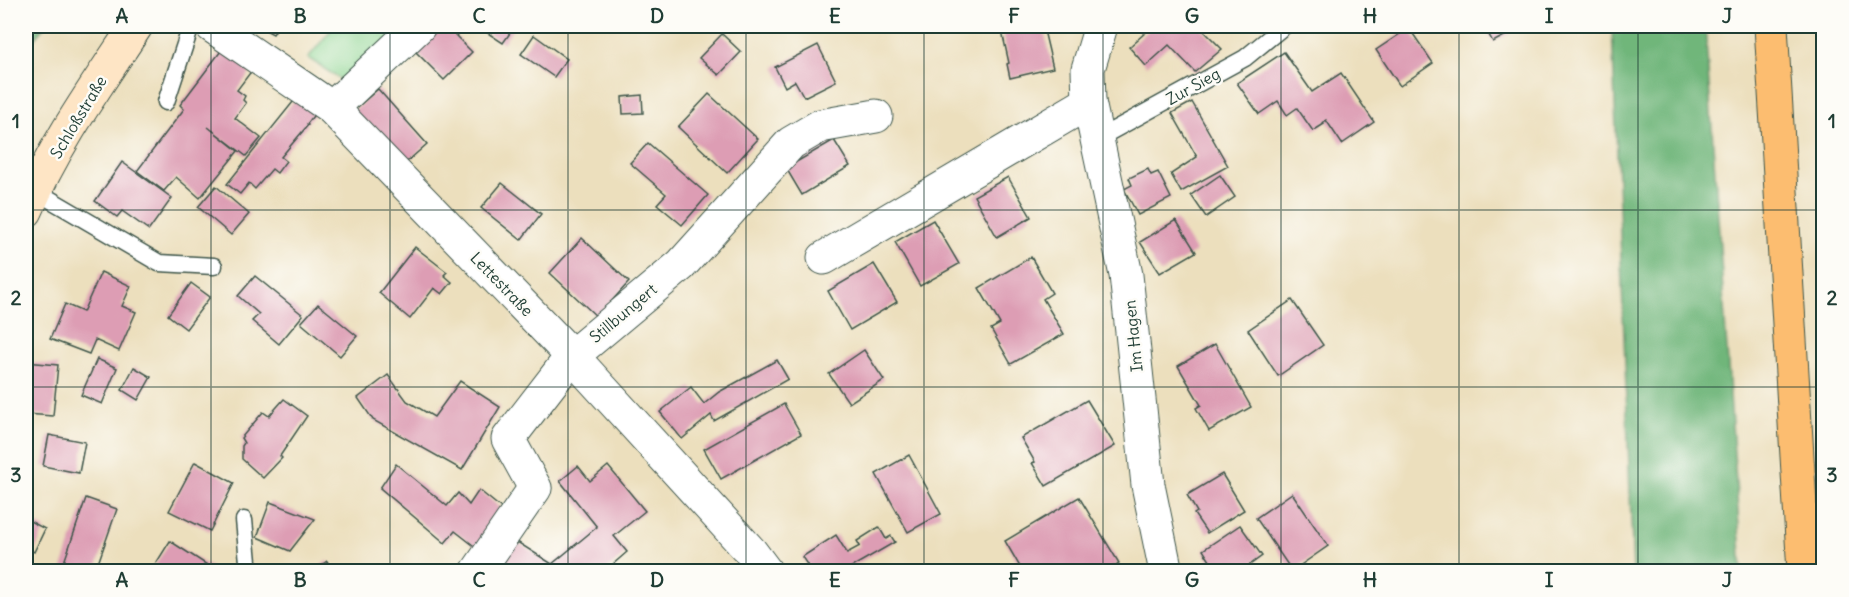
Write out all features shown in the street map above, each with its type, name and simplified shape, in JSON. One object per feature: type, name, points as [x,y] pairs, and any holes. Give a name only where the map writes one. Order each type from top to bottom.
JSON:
[{"type":"highway","points":[[1771,26],[1804,572]]},
{"type":"main road","name":"Schloßstraße","points":[[30,200],[96,83],[135,26]]},
{"type":"street","name":"Lettestraße","points":[[212,26],[332,108],[572,356],[751,552],[766,572]]},
{"type":"street","points":[[332,108],[419,26]]},
{"type":"street","name":"Im Hagen","points":[[1101,26],[1088,69],[1089,102],[1126,275],[1148,485],[1166,572]]},
{"type":"street","points":[[824,258],[1089,102]]},
{"type":"street","name":"Stillbungert","points":[[477,572],[536,488],[508,439],[572,356],[681,265],[791,143],[820,126],[876,116]]},
{"type":"lane","points":[[166,102],[191,26]]},
{"type":"lane","name":"Zur Sieg","points":[[1097,139],[1245,58],[1284,26]]},
{"type":"lane","points":[[30,200],[159,263],[214,266]]},
{"type":"lane","points":[[244,520],[249,572]]},
{"type":"green space","points":[[26,26],[45,26],[26,49]]},
{"type":"green space","points":[[334,26],[410,26],[343,81],[308,58]]},
{"type":"green space","points":[[1612,26],[1705,26],[1742,571],[1633,571]]},
{"type":"building","points":[[258,26],[278,26],[273,34]]},
{"type":"building","points":[[442,26],[446,26],[472,52],[444,80],[415,51]]},
{"type":"building","points":[[477,26],[515,26],[503,43]]},
{"type":"building","points":[[848,26],[869,26],[850,32]]},
{"type":"building","points":[[1043,26],[1053,68],[1010,78],[1001,27]]},
{"type":"building","points":[[1153,26],[1199,26],[1222,49],[1195,72],[1169,45],[1146,66],[1129,47]]},
{"type":"building","points":[[1484,26],[1523,26],[1493,42]]},
{"type":"building","points":[[1409,28],[1433,63],[1400,86],[1376,50]]},
{"type":"building","points":[[722,34],[741,52],[719,75],[699,58]]},
{"type":"building","points":[[534,35],[567,59],[554,77],[521,54]]},
{"type":"building","points":[[227,43],[256,65],[237,90],[245,96],[243,100],[246,103],[235,118],[261,138],[246,156],[208,127],[238,151],[200,198],[176,177],[164,191],[137,171],[184,109],[180,105]]},
{"type":"building","points":[[818,45],[836,81],[804,97],[795,81],[785,87],[775,67]]},
{"type":"building","points":[[1284,52],[1312,92],[1341,73],[1374,122],[1342,144],[1326,120],[1313,131],[1297,108],[1287,115],[1278,101],[1259,114],[1237,83]]},
{"type":"building","points":[[378,89],[427,144],[401,167],[352,112]]},
{"type":"building","points":[[709,94],[758,139],[727,173],[678,127]]},
{"type":"building","points":[[642,95],[643,113],[623,114],[622,97]]},
{"type":"building","points":[[297,97],[316,112],[281,157],[286,161],[277,173],[272,169],[255,189],[249,183],[240,194],[227,184]]},
{"type":"building","points":[[1192,102],[1228,166],[1181,192],[1171,174],[1197,157],[1172,113]]},
{"type":"building","points":[[834,140],[850,166],[802,195],[786,168]]},
{"type":"building","points":[[648,143],[708,195],[682,225],[657,204],[666,194],[630,163]]},
{"type":"building","points":[[122,162],[172,198],[149,230],[122,211],[117,217],[95,201]]},
{"type":"building","points":[[1148,169],[1151,175],[1158,172],[1171,198],[1138,215],[1124,189],[1132,185],[1129,178]]},
{"type":"building","points":[[1220,175],[1235,197],[1206,217],[1191,195]]},
{"type":"building","points":[[1008,177],[1031,217],[997,237],[974,196]]},
{"type":"building","points":[[502,183],[541,214],[521,240],[481,208]]},
{"type":"building","points":[[216,186],[249,214],[231,235],[198,207]]},
{"type":"building","points":[[933,220],[959,264],[920,286],[895,242]]},
{"type":"building","points":[[1176,220],[1196,252],[1160,273],[1140,242]]},
{"type":"building","points":[[582,238],[629,282],[597,317],[550,273]]},
{"type":"building","points":[[415,247],[447,272],[444,275],[452,282],[442,294],[434,288],[410,319],[379,293]]},
{"type":"building","points":[[1031,257],[1052,293],[1043,299],[1064,334],[1011,364],[991,329],[1000,324],[979,288]]},
{"type":"building","points":[[874,264],[897,302],[850,330],[828,291]]},
{"type":"building","points":[[101,272],[131,286],[122,306],[136,312],[119,351],[95,340],[89,354],[50,339],[65,304],[83,312]]},
{"type":"building","points":[[255,276],[303,315],[279,344],[252,321],[259,314],[238,296]]},
{"type":"building","points":[[191,283],[210,297],[186,329],[168,315]]},
{"type":"building","points":[[1292,300],[1323,345],[1278,376],[1248,330]]},
{"type":"building","points":[[318,304],[357,336],[340,356],[301,323]]},
{"type":"building","points":[[1215,344],[1251,407],[1209,431],[1196,408],[1201,405],[1178,366]]},
{"type":"building","points":[[864,350],[884,380],[849,403],[829,374]]},
{"type":"building","points":[[97,359],[117,368],[102,404],[81,395]]},
{"type":"building","points":[[777,360],[788,379],[714,421],[711,415],[682,439],[660,412],[691,387],[704,404],[719,392]]},
{"type":"building","points":[[26,362],[58,365],[53,416],[26,414]]},
{"type":"building","points":[[134,367],[151,377],[138,400],[122,390]]},
{"type":"building","points":[[388,375],[407,401],[434,417],[460,381],[500,407],[462,470],[373,420],[358,398]]},
{"type":"building","points":[[284,399],[307,416],[280,456],[282,458],[263,478],[242,459],[244,443],[241,438],[263,412],[269,416]]},
{"type":"building","points":[[1087,400],[1115,446],[1046,486],[1021,438]]},
{"type":"building","points":[[784,404],[801,434],[721,479],[704,449]]},
{"type":"building","points":[[49,435],[85,442],[79,473],[43,466]]},
{"type":"building","points":[[909,455],[941,514],[908,532],[876,474]]},
{"type":"building","points":[[195,462],[234,483],[210,531],[169,511]]},
{"type":"building","points":[[396,464],[447,506],[458,493],[469,505],[479,490],[511,516],[482,552],[455,531],[445,543],[380,488]]},
{"type":"building","points":[[578,466],[590,481],[608,466],[645,511],[614,536],[627,552],[604,572],[515,572],[498,562],[511,538],[552,564],[597,527],[560,481]]},
{"type":"building","points":[[1222,474],[1244,510],[1207,533],[1194,514],[1197,512],[1187,495]]},
{"type":"building","points":[[1292,493],[1328,546],[1292,571],[1256,518]]},
{"type":"building","points":[[1079,497],[1119,563],[1104,572],[1023,572],[1005,541]]},
{"type":"building","points":[[86,498],[117,509],[95,572],[73,572],[62,568]]},
{"type":"building","points":[[270,502],[315,519],[290,551],[257,537]]},
{"type":"building","points":[[26,519],[45,529],[34,552],[26,548]]},
{"type":"building","points":[[1240,525],[1262,556],[1240,572],[1217,572],[1203,550]]},
{"type":"building","points":[[879,527],[886,539],[891,536],[895,542],[843,572],[812,572],[802,557],[836,535],[847,553],[860,546],[857,541]]},
{"type":"building","points":[[170,541],[218,572],[166,572],[155,565]]},
{"type":"building","points":[[327,561],[334,572],[312,572]]}]
